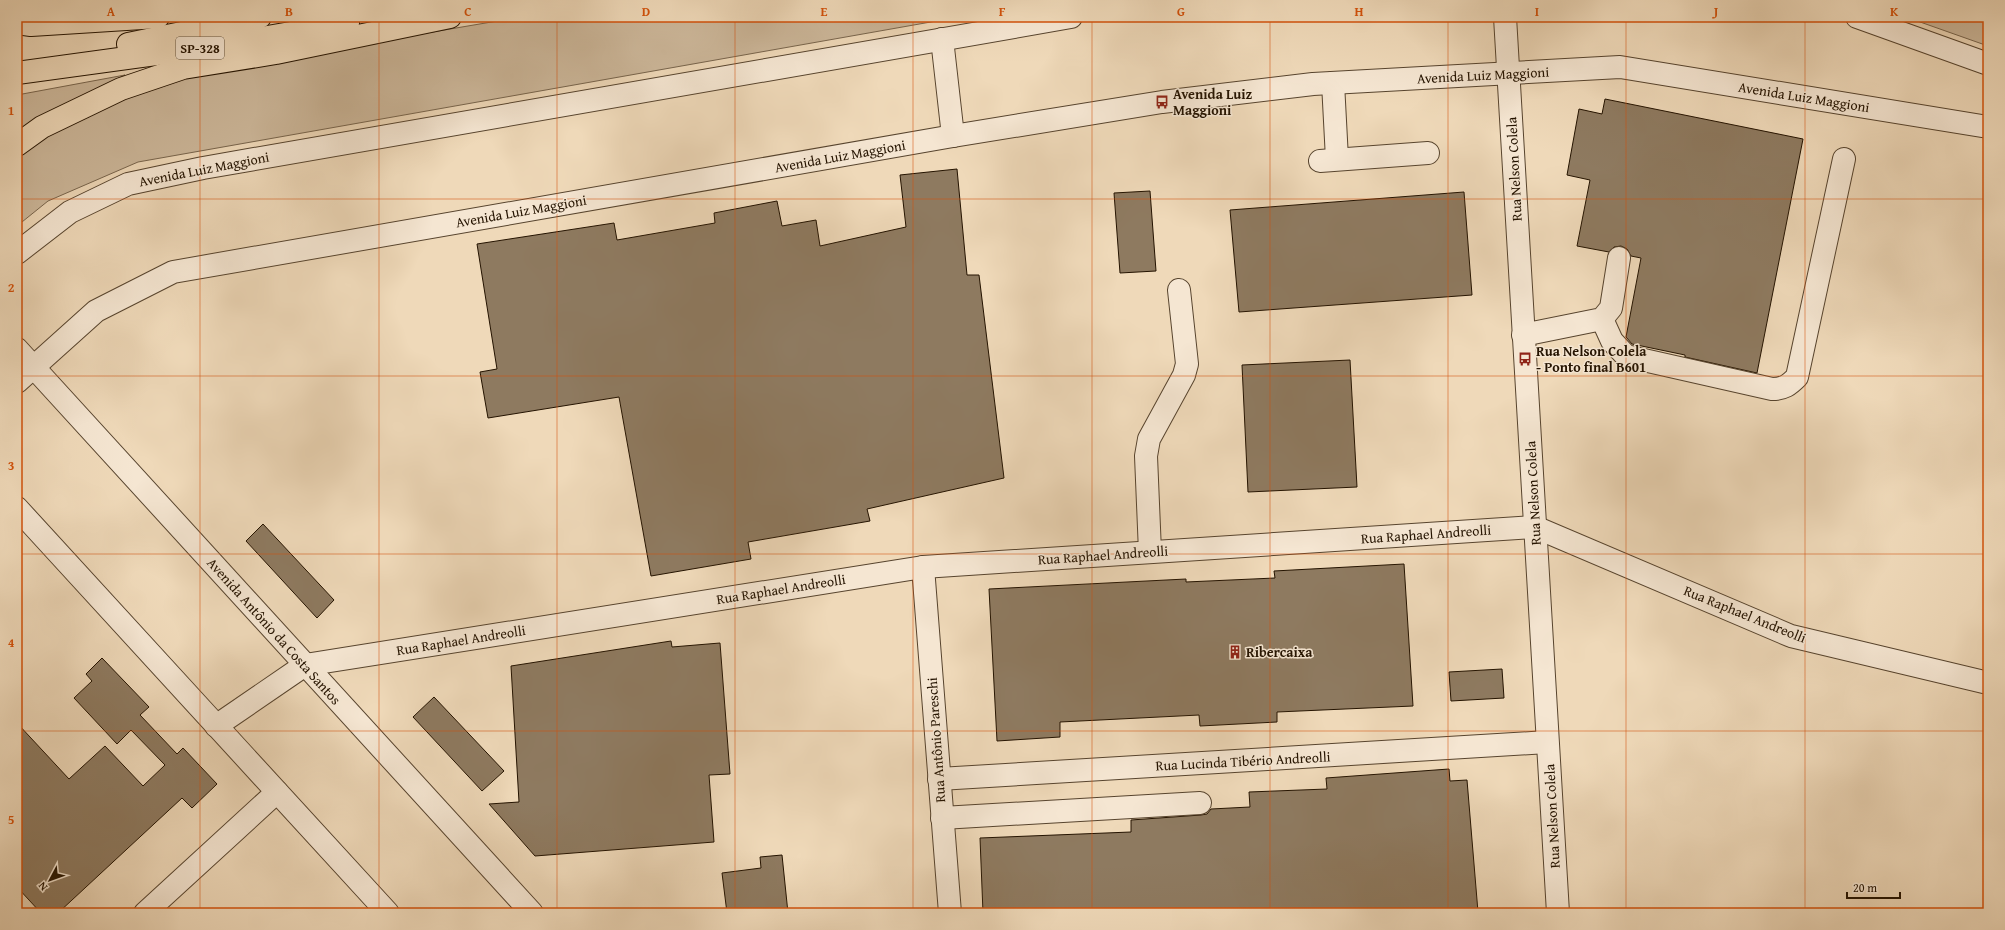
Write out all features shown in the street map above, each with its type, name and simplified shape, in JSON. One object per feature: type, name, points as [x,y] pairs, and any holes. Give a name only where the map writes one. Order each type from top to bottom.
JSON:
[{"type":"highway","points":[[17,23],[32,25],[158,17]]},
{"type":"highway","name":"SP-328","points":[[17,67],[260,17]]},
{"type":"highway","name":"SP-328","points":[[17,73],[222,45],[382,17]]},
{"type":"highway","points":[[17,145],[42,127],[121,89],[184,68],[276,53],[450,17]]},
{"type":"street","name":"Avenida Luiz Maggioni","points":[[17,253],[70,212],[128,184],[219,165],[1071,17]]},
{"type":"street","name":"Rua Nelson Colela","points":[[1505,17],[1558,913]]},
{"type":"street","points":[[1857,17],[1988,64]]},
{"type":"street","points":[[942,39],[953,136]]},
{"type":"street","name":"Avenida Luiz Maggioni","points":[[17,382],[96,311],[173,272],[953,136],[1162,102],[1333,83],[1620,68],[1988,127]]},
{"type":"street","points":[[1333,83],[1328,160],[1428,153]]},
{"type":"street","points":[[1602,319],[1612,341],[1626,356],[1772,389],[1781,389],[1788,386],[1797,377],[1844,159]]},
{"type":"street","points":[[1523,335],[1602,319],[1611,308],[1619,258]]},
{"type":"street","points":[[1150,552],[1146,456],[1149,439],[1184,375],[1187,364],[1179,290]]},
{"type":"street","name":"Avenida Antônio da Costa Santos","points":[[17,349],[532,913]]},
{"type":"street","points":[[17,508],[388,913]]},
{"type":"street","name":"Rua Raphael Andreolli","points":[[216,726],[305,665],[923,567],[1535,527],[1791,636],[1988,683]]},
{"type":"street","name":"Rua Antônio Pareschi","points":[[923,567],[950,913]]},
{"type":"street","name":"Rua Lucinda Tibério Andreolli","points":[[939,779],[1547,742]]},
{"type":"street","points":[[145,913],[277,792]]},
{"type":"street","points":[[942,818],[1200,803]]},
{"type":"shaded area","points":[[521,17],[959,17],[138,162],[48,201],[17,226],[17,155],[63,125],[146,86],[279,58]]},
{"type":"shaded area","points":[[1906,17],[1988,17],[1988,46]]},
{"type":"shaded area","points":[[125,75],[84,95],[17,135],[17,95]]},
{"type":"building","points":[[1605,99],[1803,139],[1757,373],[1685,357],[1685,355],[1632,344],[1626,337],[1641,258],[1631,256],[1627,249],[1621,246],[1614,247],[1609,252],[1577,246],[1590,180],[1567,175],[1579,109],[1602,114]]},
{"type":"building","points":[[957,169],[967,275],[979,275],[1004,478],[867,509],[870,521],[748,542],[751,559],[651,576],[619,397],[488,418],[480,372],[497,369],[477,244],[614,223],[617,240],[715,223],[714,213],[777,201],[782,226],[816,220],[820,246],[906,227],[900,175]]},
{"type":"building","points":[[1150,191],[1156,271],[1120,273],[1114,193]]},
{"type":"building","points":[[1464,192],[1472,295],[1239,312],[1230,210]]},
{"type":"building","points":[[1350,360],[1357,487],[1248,492],[1242,365]]},
{"type":"building","points":[[263,524],[334,600],[317,618],[246,541]]},
{"type":"building","points":[[1404,564],[1413,706],[1277,712],[1277,722],[1200,726],[1199,715],[1060,722],[1060,737],[997,741],[989,589],[1186,579],[1186,582],[1275,578],[1274,571]]},
{"type":"building","points":[[671,641],[672,647],[720,643],[730,774],[709,775],[714,842],[535,856],[489,804],[519,802],[511,666]]},
{"type":"building","points":[[102,658],[149,707],[140,715],[177,754],[183,748],[217,784],[192,808],[182,798],[58,913],[41,913],[17,887],[17,723],[69,779],[105,746],[143,786],[165,765],[131,730],[117,744],[74,698],[92,681],[86,674]]},
{"type":"building","points":[[1502,669],[1504,698],[1451,701],[1449,672]]},
{"type":"building","points":[[434,697],[504,771],[482,791],[413,717]]},
{"type":"building","points":[[1449,769],[1450,781],[1467,780],[1478,912],[983,913],[980,838],[1131,832],[1131,820],[1201,815],[1207,814],[1211,809],[1250,807],[1249,792],[1327,789],[1326,778]]},
{"type":"building","points":[[782,855],[788,913],[727,913],[722,873],[761,868],[760,857]]},
{"type":"place","name":"Avenida Luiz Maggioni","points":[[1162,102]]},
{"type":"place","name":"Rua Nelson Colela - Ponto final B601","points":[[1525,359]]},
{"type":"place","name":"Ribercaixa","points":[[1235,652]]}]
